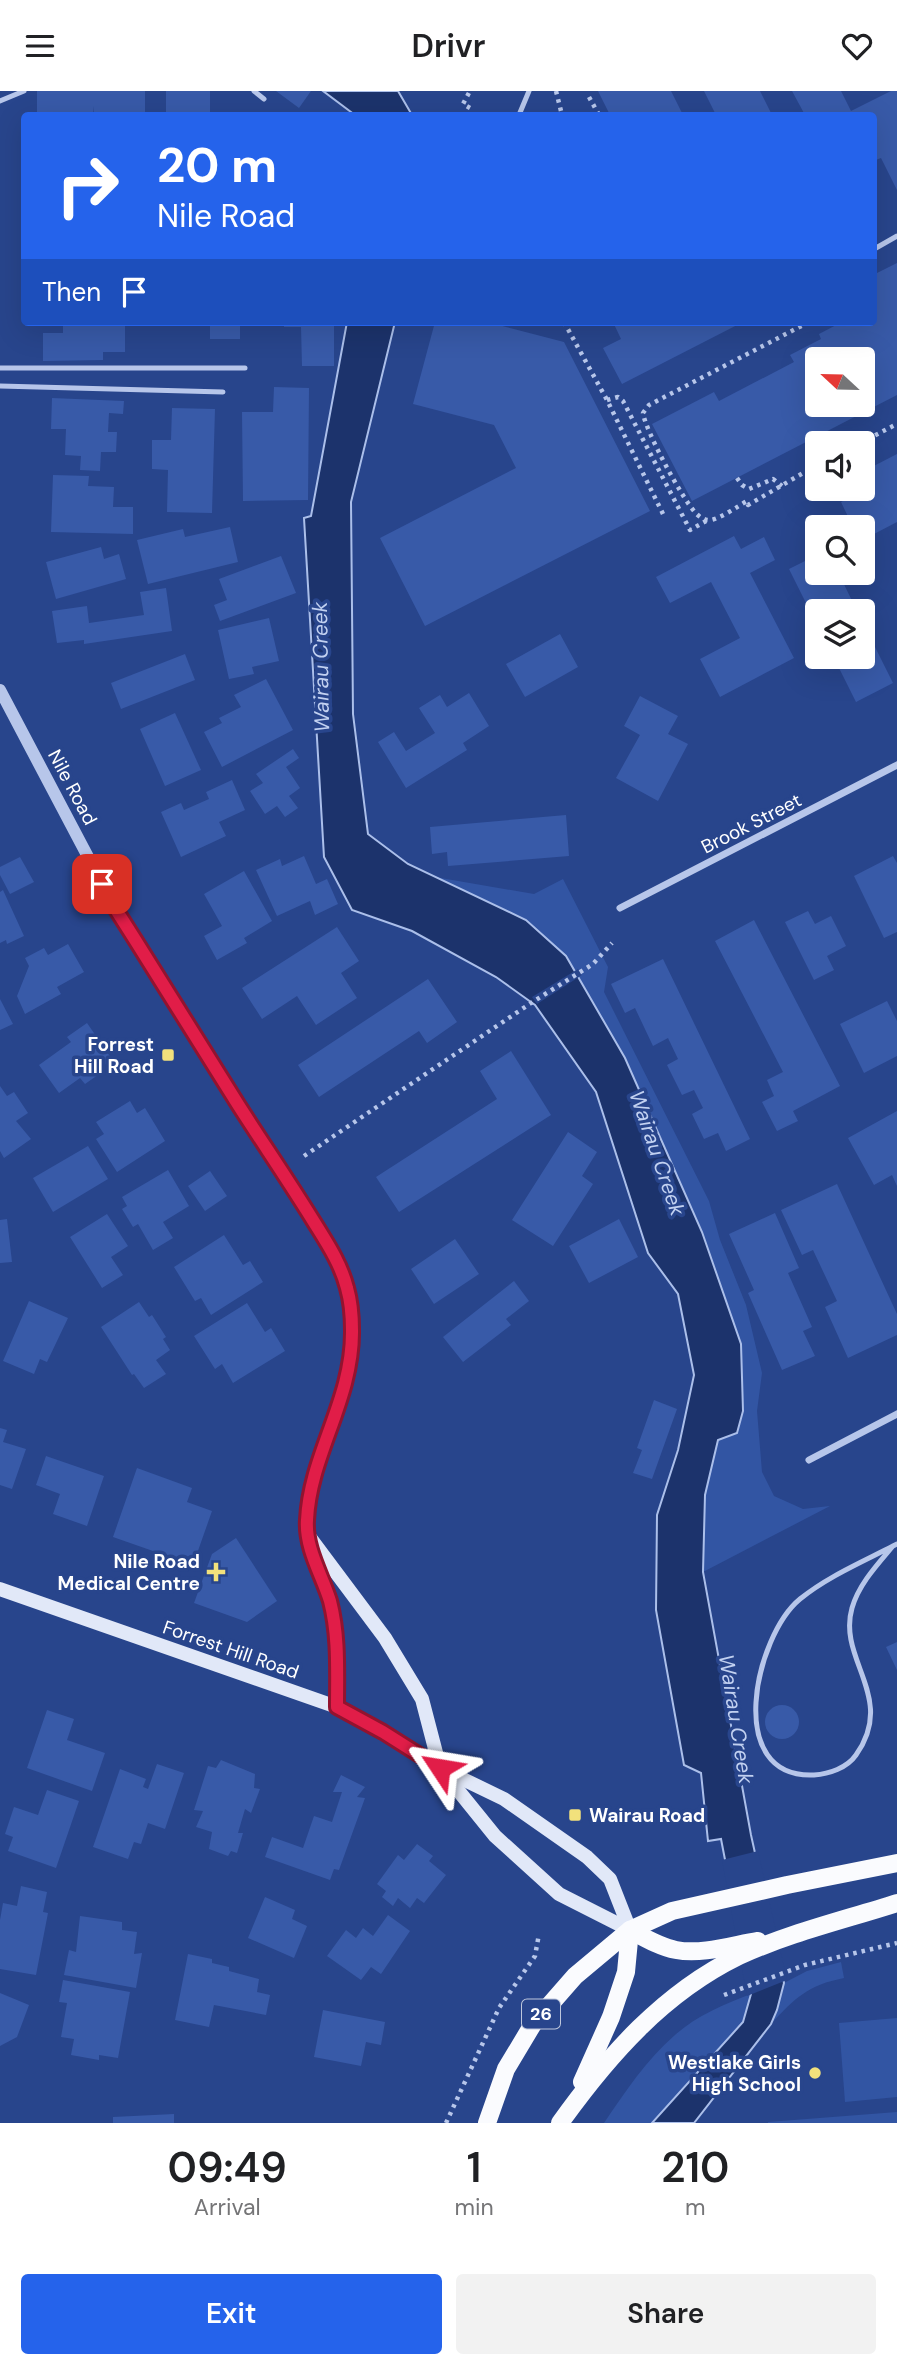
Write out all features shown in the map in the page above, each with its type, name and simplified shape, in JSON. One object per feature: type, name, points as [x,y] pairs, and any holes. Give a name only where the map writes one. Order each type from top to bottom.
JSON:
[{"type":"main road","points":[[308,1535],[385,1638],[422,1699],[440,1768]]},
{"type":"main road","name":"Forrest Hill Road","points":[[0,1589],[337,1707],[440,1768],[503,1798],[587,1857],[610,1879],[630,1930]]},
{"type":"main road","name":"Forrest Hill Road","points":[[440,1768],[495,1836],[559,1894],[630,1930]]},
{"type":"main road","name":"26","points":[[487,2123],[506,2069],[533,2024],[575,1976],[630,1930],[672,1911],[897,1863]]},
{"type":"main road","points":[[565,2116],[595,2075],[641,2024],[686,1988],[739,1957],[798,1934],[897,1903]]},
{"type":"main road","points":[[565,2116],[611,2017],[626,1972],[630,1930],[677,1950],[711,1949],[798,1934]]},
{"type":"street","name":"Nile Road","points":[[0,690],[115,908],[282,1171],[340,1268],[347,1289],[351,1312],[346,1384],[316,1472],[306,1523],[334,1620],[338,1645],[337,1707]]},
{"type":"street","name":"Brook Street","points":[[620,908],[897,765]]},
{"type":"street","points":[[809,1459],[897,1414]]},
{"type":"lane","points":[[0,101],[24,91]]},
{"type":"lane","points":[[254,91],[264,99]]},
{"type":"lane","points":[[520,112],[528,91]]},
{"type":"lane","points":[[877,247],[897,236]]},
{"type":"lane","points":[[0,368],[244,368]]},
{"type":"lane","points":[[0,386],[223,392]]},
{"type":"lane","points":[[895,1545],[860,1590],[852,1610],[849,1632],[866,1678],[872,1709],[870,1731],[856,1757],[844,1766],[824,1774],[786,1772],[772,1760],[761,1742],[754,1721],[755,1690],[767,1652],[781,1621],[799,1599],[842,1572],[895,1545]]},
{"type":"path","points":[[470,91],[463,104],[470,108]]},
{"type":"path","points":[[556,91],[561,112]]},
{"type":"path","points":[[589,97],[597,112]]},
{"type":"path","points":[[566,326],[607,400],[665,517]]},
{"type":"path","points":[[801,326],[649,405],[643,413],[648,429],[687,502],[697,515],[707,520],[713,520],[747,501],[748,505],[805,472]]},
{"type":"path","points":[[607,400],[618,397],[623,401],[690,530],[707,520]]},
{"type":"path","points":[[875,435],[897,424]]},
{"type":"path","points":[[737,478],[749,489],[774,479],[782,486]]},
{"type":"path","points":[[304,1156],[593,964],[612,943]]},
{"type":"path","points":[[446,2123],[499,2008],[535,1956],[539,1934]]},
{"type":"path","points":[[718,1998],[805,1965],[897,1943]]},
{"type":"shaded area","points":[[435,877],[534,894],[563,879],[608,967],[604,992],[709,1201],[720,1240],[746,1305],[762,1373],[757,1411],[762,1472],[774,1496],[803,1509],[830,1506],[703,1572],[704,1495],[741,1344],[702,1232],[625,1058],[566,956]]},
{"type":"shaded area","points":[[841,1962],[844,1978],[821,1984],[803,1994],[771,2024],[784,1983],[807,1971]]},
{"type":"shaded area","points":[[751,1994],[743,2022],[652,2123],[604,2123],[645,2066],[675,2035],[701,2016]]},
{"type":"shaded area","points":[[897,2018],[897,2097],[845,2102],[839,2023]]},
{"type":"shaded area","points":[[897,2112],[897,2123],[768,2123],[768,2122]]},
{"type":"water","points":[[323,91],[398,91],[410,112],[351,112]]},
{"type":"water","name":"Wairau Creek","points":[[346,326],[394,326],[351,502],[353,714],[368,834],[408,864],[526,920],[566,956],[625,1058],[702,1232],[741,1344],[743,1411],[737,1433],[718,1440],[705,1495],[703,1572],[751,1835],[784,1983],[771,2024],[694,2123],[652,2123],[743,2022],[751,1994],[721,1839],[708,1841],[701,1773],[684,1765],[656,1610],[657,1515],[678,1450],[694,1375],[678,1294],[648,1253],[596,1092],[535,1005],[496,977],[412,931],[352,910],[324,857],[304,518],[311,516]]},
{"type":"pier","points":[[578,969],[582,975],[537,1004],[532,997]]},
{"type":"pier","points":[[758,1851],[787,1980],[747,1996],[722,1860]]},
{"type":"building","points":[[37,91],[145,91],[145,112],[94,112],[93,106],[93,112],[37,112]]},
{"type":"building","points":[[166,91],[210,91],[210,112],[166,112]]},
{"type":"building","points":[[276,91],[311,91],[299,108]]},
{"type":"building","points":[[598,91],[671,91],[682,112],[608,112]]},
{"type":"building","points":[[704,91],[760,91],[770,112],[714,112]]},
{"type":"building","points":[[792,91],[841,91],[851,111],[891,91],[897,91],[897,190],[881,158],[877,160],[877,112],[803,112]]},
{"type":"building","points":[[897,263],[897,395],[875,406],[875,347],[806,347],[821,339],[819,334],[834,326],[877,326],[877,273]]},
{"type":"building","points":[[63,326],[125,326],[125,352],[103,352],[103,360],[43,361],[43,333],[63,333]]},
{"type":"building","points":[[210,326],[240,326],[240,339],[210,339]]},
{"type":"building","points":[[334,326],[334,366],[302,366],[301,327],[284,327]]},
{"type":"building","points":[[434,326],[502,326],[564,342],[650,511],[425,626],[380,538],[516,468],[494,425],[413,404]]},
{"type":"building","points":[[615,326],[735,326],[622,384],[603,348],[621,339]]},
{"type":"building","points":[[805,347],[805,417],[854,417],[827,431],[805,431],[805,443],[692,501],[652,424],[714,392],[719,401],[794,362],[790,355]]},
{"type":"building","points":[[274,387],[309,388],[308,500],[243,501],[242,412],[273,412]]},
{"type":"building","points":[[52,398],[124,401],[123,414],[109,413],[108,432],[117,432],[116,452],[101,452],[100,471],[80,470],[81,456],[65,455],[66,429],[51,429]]},
{"type":"building","points":[[172,408],[215,409],[212,513],[167,512],[168,470],[152,469],[152,440],[171,440]]},
{"type":"building","points":[[897,454],[897,522],[875,533],[875,515],[847,515],[841,502],[875,501],[875,465]]},
{"type":"building","points":[[53,475],[89,476],[88,486],[114,487],[113,507],[133,507],[133,534],[51,532]]},
{"type":"building","points":[[230,527],[238,562],[148,584],[137,540],[183,529],[185,537]]},
{"type":"building","points":[[734,536],[741,549],[764,537],[775,560],[750,573],[794,658],[720,697],[700,659],[740,638],[711,582],[670,603],[656,577]]},
{"type":"building","points":[[101,547],[104,559],[119,554],[126,579],[56,599],[46,562]]},
{"type":"building","points":[[281,556],[296,593],[220,621],[214,605],[227,600],[219,579]]},
{"type":"building","points":[[805,561],[805,585],[844,585],[851,599],[805,601],[789,569]]},
{"type":"building","points":[[166,588],[172,631],[84,644],[84,640],[57,643],[52,611],[87,606],[89,623],[144,615],[140,592]]},
{"type":"building","points":[[269,618],[279,661],[252,667],[254,674],[229,679],[218,630]]},
{"type":"building","points":[[560,634],[578,667],[525,697],[506,664]]},
{"type":"building","points":[[875,647],[893,683],[856,702],[840,669],[875,669]]},
{"type":"building","points":[[185,654],[195,680],[121,709],[111,683]]},
{"type":"building","points":[[266,679],[293,730],[222,767],[204,732],[222,723],[219,718],[241,707],[234,695]]},
{"type":"building","points":[[469,693],[489,726],[463,743],[467,750],[406,788],[378,742],[394,732],[406,751],[435,733],[419,708],[440,695],[447,707]]},
{"type":"building","points":[[640,696],[678,716],[668,734],[688,744],[658,801],[616,778],[640,735],[624,726]]},
{"type":"building","points":[[175,713],[201,770],[165,786],[140,729]]},
{"type":"building","points":[[293,749],[299,758],[286,767],[300,788],[289,796],[298,808],[285,817],[277,806],[265,814],[250,791],[263,783],[256,774]]},
{"type":"building","points":[[232,780],[245,810],[219,822],[226,836],[181,857],[161,812],[181,803],[184,810],[209,799],[206,792]]},
{"type":"building","points":[[566,815],[569,856],[448,866],[447,852],[432,854],[430,827]]},
{"type":"building","points":[[304,856],[316,884],[327,879],[338,904],[315,915],[310,901],[277,916],[256,870],[280,859],[282,866]]},
{"type":"building","points":[[893,856],[897,863],[897,932],[884,938],[854,876]]},
{"type":"building","points":[[20,857],[34,882],[10,894],[0,875],[0,867]]},
{"type":"building","points":[[244,871],[272,921],[244,938],[247,943],[217,960],[204,936],[222,926],[204,894]]},
{"type":"building","points":[[3,890],[24,936],[7,944],[6,940],[0,943],[0,892]]},
{"type":"building","points":[[808,911],[815,924],[831,916],[846,946],[827,956],[834,970],[814,980],[785,922]]},
{"type":"building","points":[[754,920],[840,1086],[793,1111],[798,1121],[777,1131],[762,1102],[774,1096],[767,1080],[783,1072],[715,941]]},
{"type":"building","points":[[337,927],[359,961],[341,973],[357,998],[316,1025],[297,996],[262,1019],[242,988]]},
{"type":"building","points":[[68,944],[84,972],[57,987],[61,994],[25,1014],[17,996],[29,966],[25,958],[44,948],[48,955]]},
{"type":"building","points":[[663,959],[750,1139],[726,1151],[718,1133],[704,1139],[692,1114],[703,1108],[694,1090],[682,1095],[667,1065],[678,1059],[668,1038],[653,1046],[635,1008],[625,1013],[611,984]]},
{"type":"building","points":[[428,979],[457,1022],[427,1043],[419,1031],[319,1097],[298,1065]]},
{"type":"building","points":[[0,999],[13,1024],[0,1030]]},
{"type":"building","points":[[887,1001],[897,1021],[897,1056],[864,1073],[840,1024]]},
{"type":"building","points":[[87,1023],[112,1059],[102,1067],[105,1070],[85,1084],[80,1078],[59,1093],[39,1065],[71,1042],[67,1037]]},
{"type":"building","points":[[511,1051],[551,1115],[399,1212],[376,1177],[497,1099],[480,1071]]},
{"type":"building","points":[[0,1086],[7,1096],[14,1092],[28,1113],[16,1121],[31,1139],[4,1158],[0,1151]]},
{"type":"building","points":[[130,1101],[137,1113],[145,1108],[165,1141],[117,1172],[96,1139],[104,1134],[96,1122]]},
{"type":"building","points":[[897,1111],[897,1186],[892,1175],[874,1185],[848,1138]]},
{"type":"building","points":[[568,1132],[597,1152],[582,1176],[593,1184],[553,1246],[512,1220]]},
{"type":"building","points":[[88,1146],[108,1179],[53,1212],[33,1178]]},
{"type":"building","points":[[168,1170],[189,1206],[163,1222],[173,1238],[153,1250],[138,1224],[133,1227],[122,1209],[127,1206],[122,1197]]},
{"type":"building","points":[[210,1171],[227,1196],[205,1211],[188,1186]]},
{"type":"building","points":[[837,1184],[897,1314],[897,1335],[848,1358],[825,1307],[837,1301],[813,1250],[802,1255],[781,1210]]},
{"type":"building","points":[[775,1213],[799,1268],[788,1273],[812,1327],[803,1331],[815,1356],[782,1370],[748,1293],[754,1290],[729,1234]]},
{"type":"building","points":[[107,1214],[128,1246],[111,1257],[123,1275],[102,1288],[70,1237]]},
{"type":"building","points":[[7,1219],[12,1262],[0,1263],[0,1220]]},
{"type":"building","points":[[619,1219],[638,1257],[589,1283],[569,1246]]},
{"type":"building","points":[[224,1235],[243,1265],[250,1261],[263,1282],[211,1315],[201,1298],[195,1301],[174,1267]]},
{"type":"building","points":[[455,1239],[479,1274],[434,1304],[411,1269]]},
{"type":"building","points":[[514,1281],[529,1301],[506,1319],[511,1325],[463,1362],[443,1337]]},
{"type":"building","points":[[29,1301],[68,1318],[47,1362],[40,1359],[34,1374],[3,1361]]},
{"type":"building","points":[[139,1302],[149,1317],[152,1315],[166,1337],[163,1339],[170,1350],[156,1360],[166,1374],[144,1388],[134,1374],[132,1375],[101,1327]]},
{"type":"building","points":[[247,1303],[265,1332],[271,1328],[285,1351],[233,1383],[222,1364],[215,1369],[194,1336]]},
{"type":"building","points":[[654,1400],[677,1409],[652,1479],[633,1473],[642,1450],[637,1448]]},
{"type":"building","points":[[0,1428],[7,1430],[3,1442],[26,1449],[12,1489],[0,1485]]},
{"type":"building","points":[[46,1456],[104,1476],[87,1526],[53,1514],[60,1494],[36,1485]]},
{"type":"building","points":[[137,1468],[192,1488],[187,1502],[212,1511],[193,1565],[113,1537]]},
{"type":"building","points":[[236,1538],[277,1601],[247,1622],[194,1603],[212,1554]]},
{"type":"building","points":[[897,1642],[897,1670],[886,1647]]},
{"type":"building","points":[[782,1705],[794,1710],[799,1722],[794,1734],[782,1739],[770,1734],[765,1722],[770,1710]]},
{"type":"building","points":[[47,1710],[74,1719],[67,1740],[105,1753],[92,1791],[27,1768]]},
{"type":"building","points":[[221,1760],[255,1774],[254,1788],[260,1789],[251,1813],[245,1809],[238,1833],[243,1833],[237,1853],[231,1851],[228,1856],[209,1849],[212,1832],[196,1827],[203,1811],[194,1810],[208,1766],[216,1768]]},
{"type":"building","points":[[157,1764],[184,1773],[165,1829],[148,1823],[141,1844],[134,1842],[128,1859],[93,1847],[120,1769],[146,1779],[143,1787],[148,1789]]},
{"type":"building","points":[[341,1775],[365,1787],[357,1797],[365,1798],[339,1870],[334,1869],[330,1880],[265,1857],[272,1837],[303,1848],[314,1816],[332,1822],[342,1792],[333,1792]]},
{"type":"building","points":[[47,1790],[79,1801],[56,1868],[8,1851],[13,1837],[5,1834],[14,1807],[38,1815]]},
{"type":"building","points":[[417,1844],[433,1856],[429,1861],[446,1875],[424,1903],[417,1898],[410,1908],[398,1898],[393,1906],[382,1897],[386,1891],[377,1884],[398,1855],[404,1860]]},
{"type":"building","points":[[21,1886],[47,1892],[43,1912],[48,1913],[36,1975],[0,1969],[0,1920],[3,1903],[17,1906]]},
{"type":"building","points":[[265,1897],[295,1910],[292,1919],[307,1926],[294,1958],[248,1938]]},
{"type":"building","points":[[388,1915],[410,1931],[381,1974],[371,1967],[361,1980],[327,1956],[346,1930],[356,1938],[363,1928],[373,1936]]},
{"type":"building","points":[[80,1916],[122,1922],[122,1930],[137,1932],[134,1954],[142,1953],[136,1988],[64,1975],[69,1950],[76,1952]]},
{"type":"building","points":[[188,1954],[212,1959],[212,1963],[229,1967],[229,1971],[259,1979],[257,1992],[270,1995],[266,2015],[214,2005],[209,2027],[175,2020]]},
{"type":"building","points":[[63,1980],[130,1992],[118,2058],[99,2055],[99,2060],[71,2055],[74,2039],[61,2037],[67,2003],[59,2002]]},
{"type":"building","points":[[0,1993],[29,2005],[17,2037],[0,2046]]},
{"type":"building","points":[[323,2010],[385,2022],[381,2045],[366,2042],[361,2066],[314,2057]]},
{"type":"building","points":[[174,2114],[174,2123],[113,2123],[113,2117]]},
{"type":"place","name":"Forrest Hill Road","points":[[168,1055]]},
{"type":"place","name":"Nile Road Medical Centre","points":[[216,1572]]},
{"type":"place","name":"Wairau Road","points":[[575,1815]]},
{"type":"place","name":"Westlake Girls High School","points":[[815,2073]]},
{"type":"route","points":[[102,884],[340,1268],[351,1312],[350,1355],[346,1384],[316,1472],[306,1523],[334,1620],[338,1645],[337,1707],[440,1768]]}]
